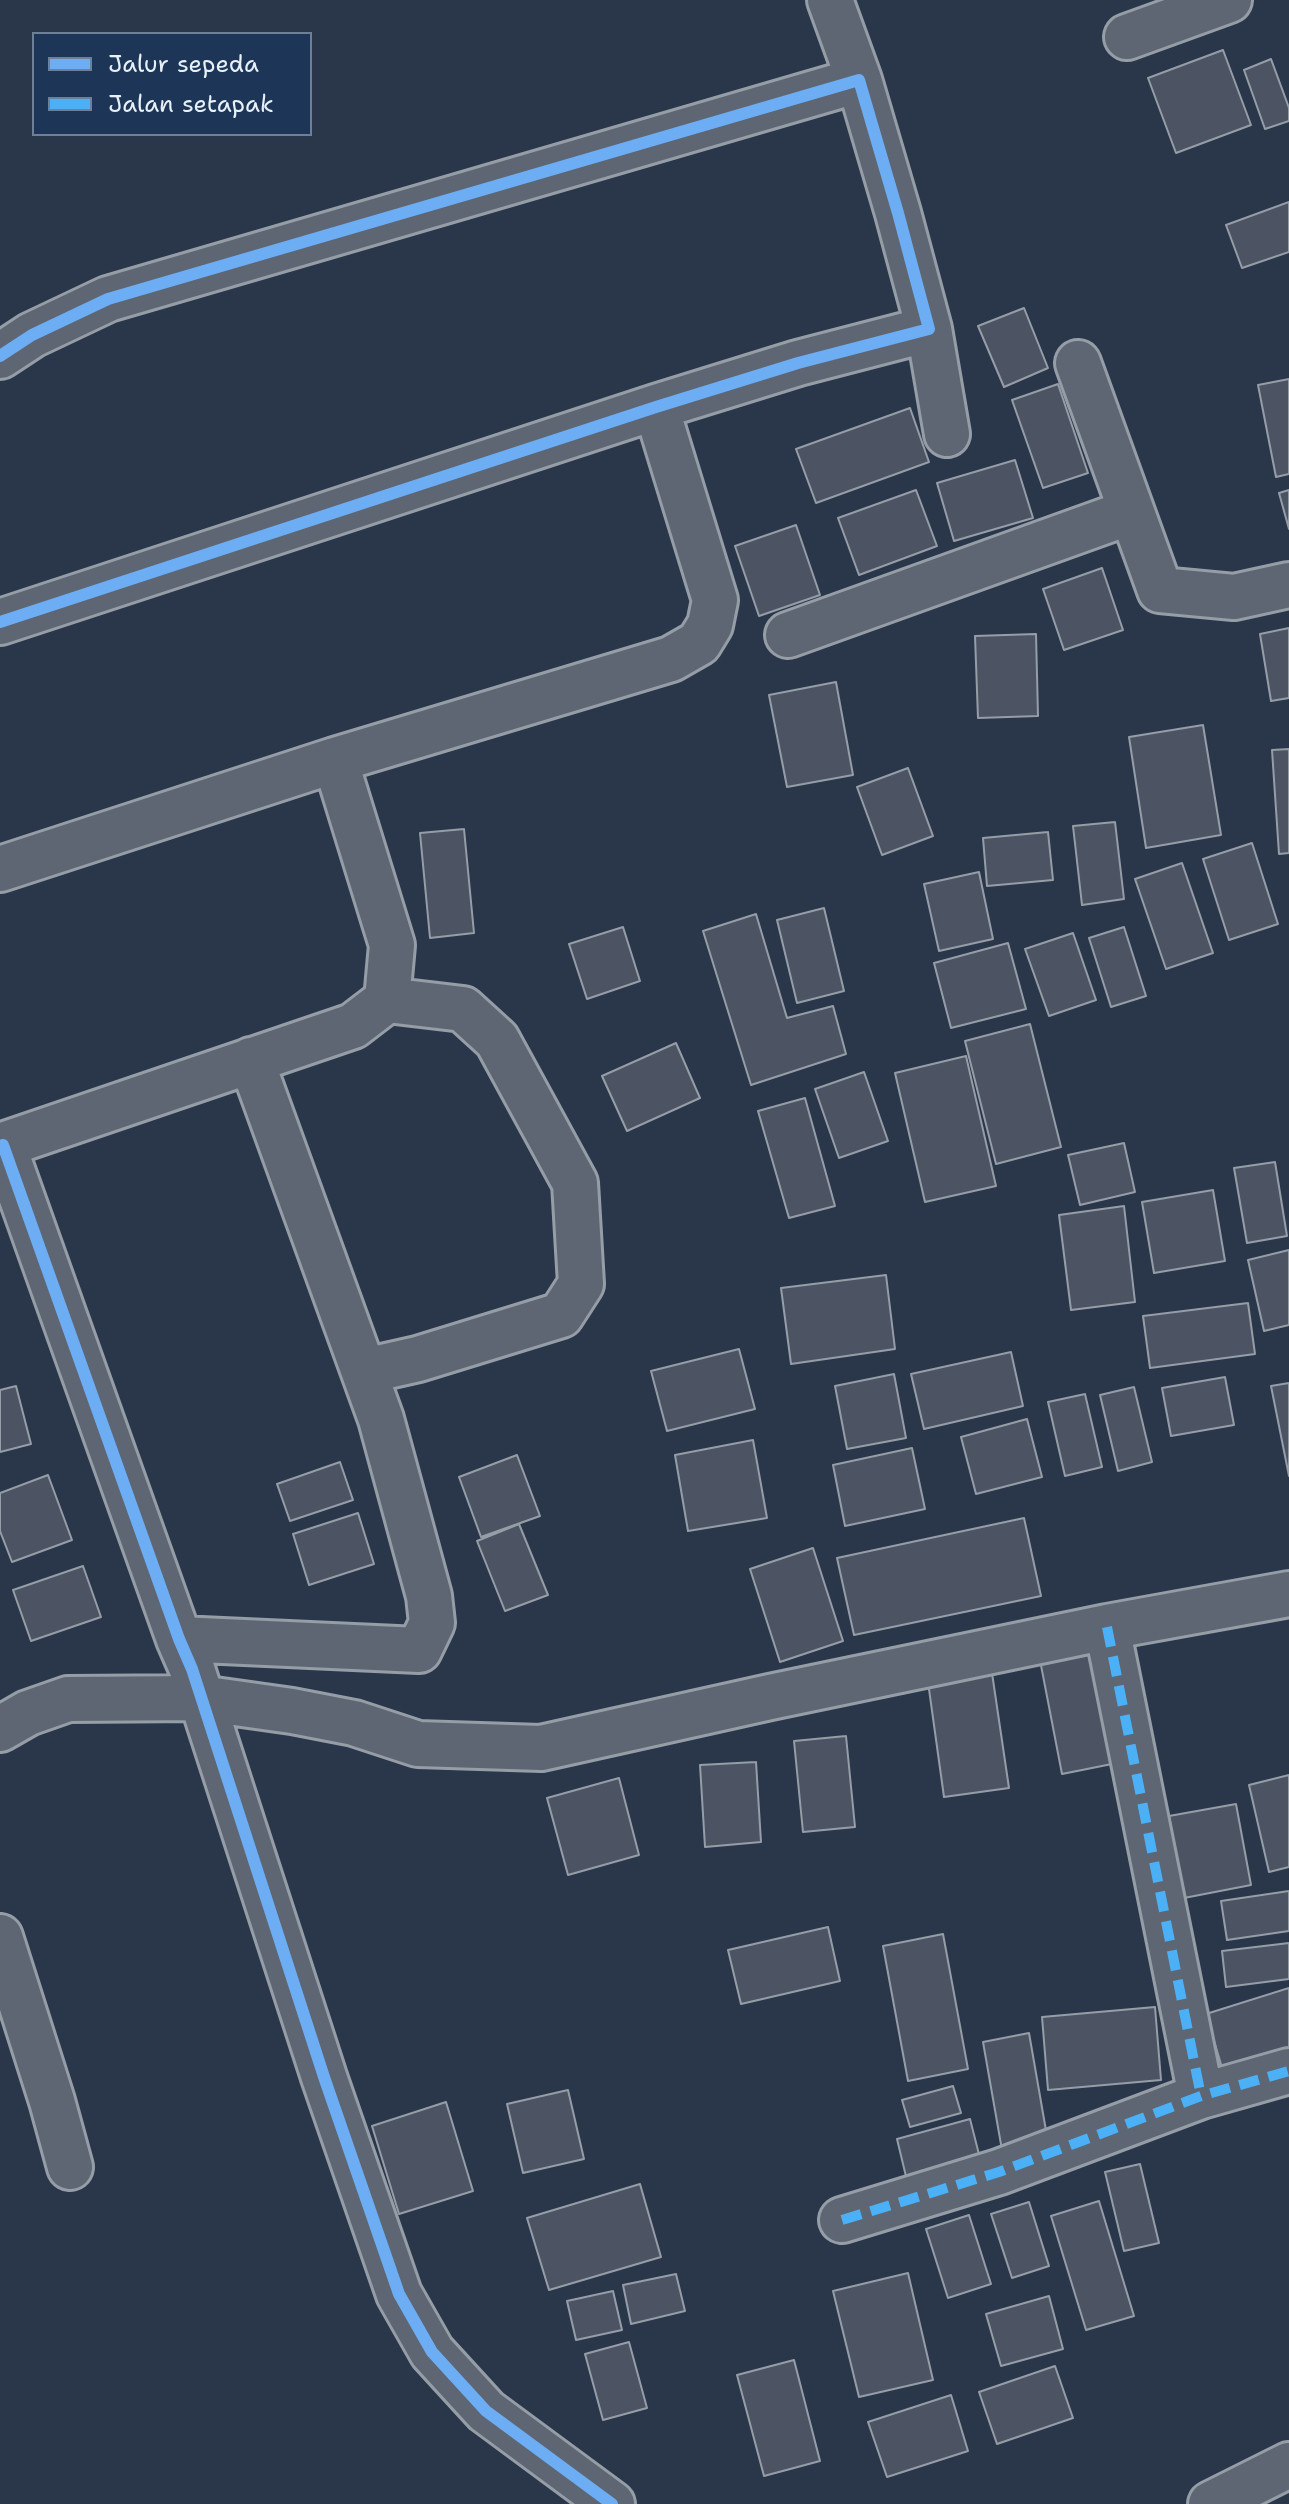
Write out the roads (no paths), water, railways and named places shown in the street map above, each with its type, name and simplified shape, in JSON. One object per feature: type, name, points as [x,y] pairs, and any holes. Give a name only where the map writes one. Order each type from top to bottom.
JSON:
[{"type":"street","points":[[830,0],[859,80],[898,213],[929,329],[947,434]]},
{"type":"street","points":[[1127,37],[1229,0]]},
{"type":"street","points":[[0,356],[32,335],[108,299],[859,80]]},
{"type":"street","points":[[0,622],[656,407],[798,363],[929,329]]},
{"type":"street","points":[[1078,363],[1160,590],[1234,597],[1289,585]]},
{"type":"street","points":[[0,869],[335,760],[671,659],[699,643],[710,625],[715,600],[656,407]]},
{"type":"street","points":[[788,635],[1130,512]]},
{"type":"street","points":[[335,760],[392,945],[387,1000]]},
{"type":"street","points":[[365,1371],[418,1359],[561,1315],[581,1284],[575,1183],[497,1040],[463,1009],[387,1000],[353,1026],[2,1146],[192,1669],[324,2077],[399,2294],[432,2352],[486,2411],[612,2504]]},
{"type":"street","points":[[179,1639],[419,1650],[432,1623],[429,1596],[381,1419],[251,1060]]},
{"type":"street","points":[[0,1729],[28,1713],[68,1699],[200,1698],[354,1723],[418,1744],[541,1748],[1107,1627],[1289,1594]]},
{"type":"street","points":[[1107,1627],[1201,2096]]},
{"type":"street","points":[[0,1937],[70,2167]]},
{"type":"street","points":[[842,2220],[999,2172],[1201,2096],[1289,2071]]},
{"type":"street","points":[[1211,2504],[1289,2465]]}]
